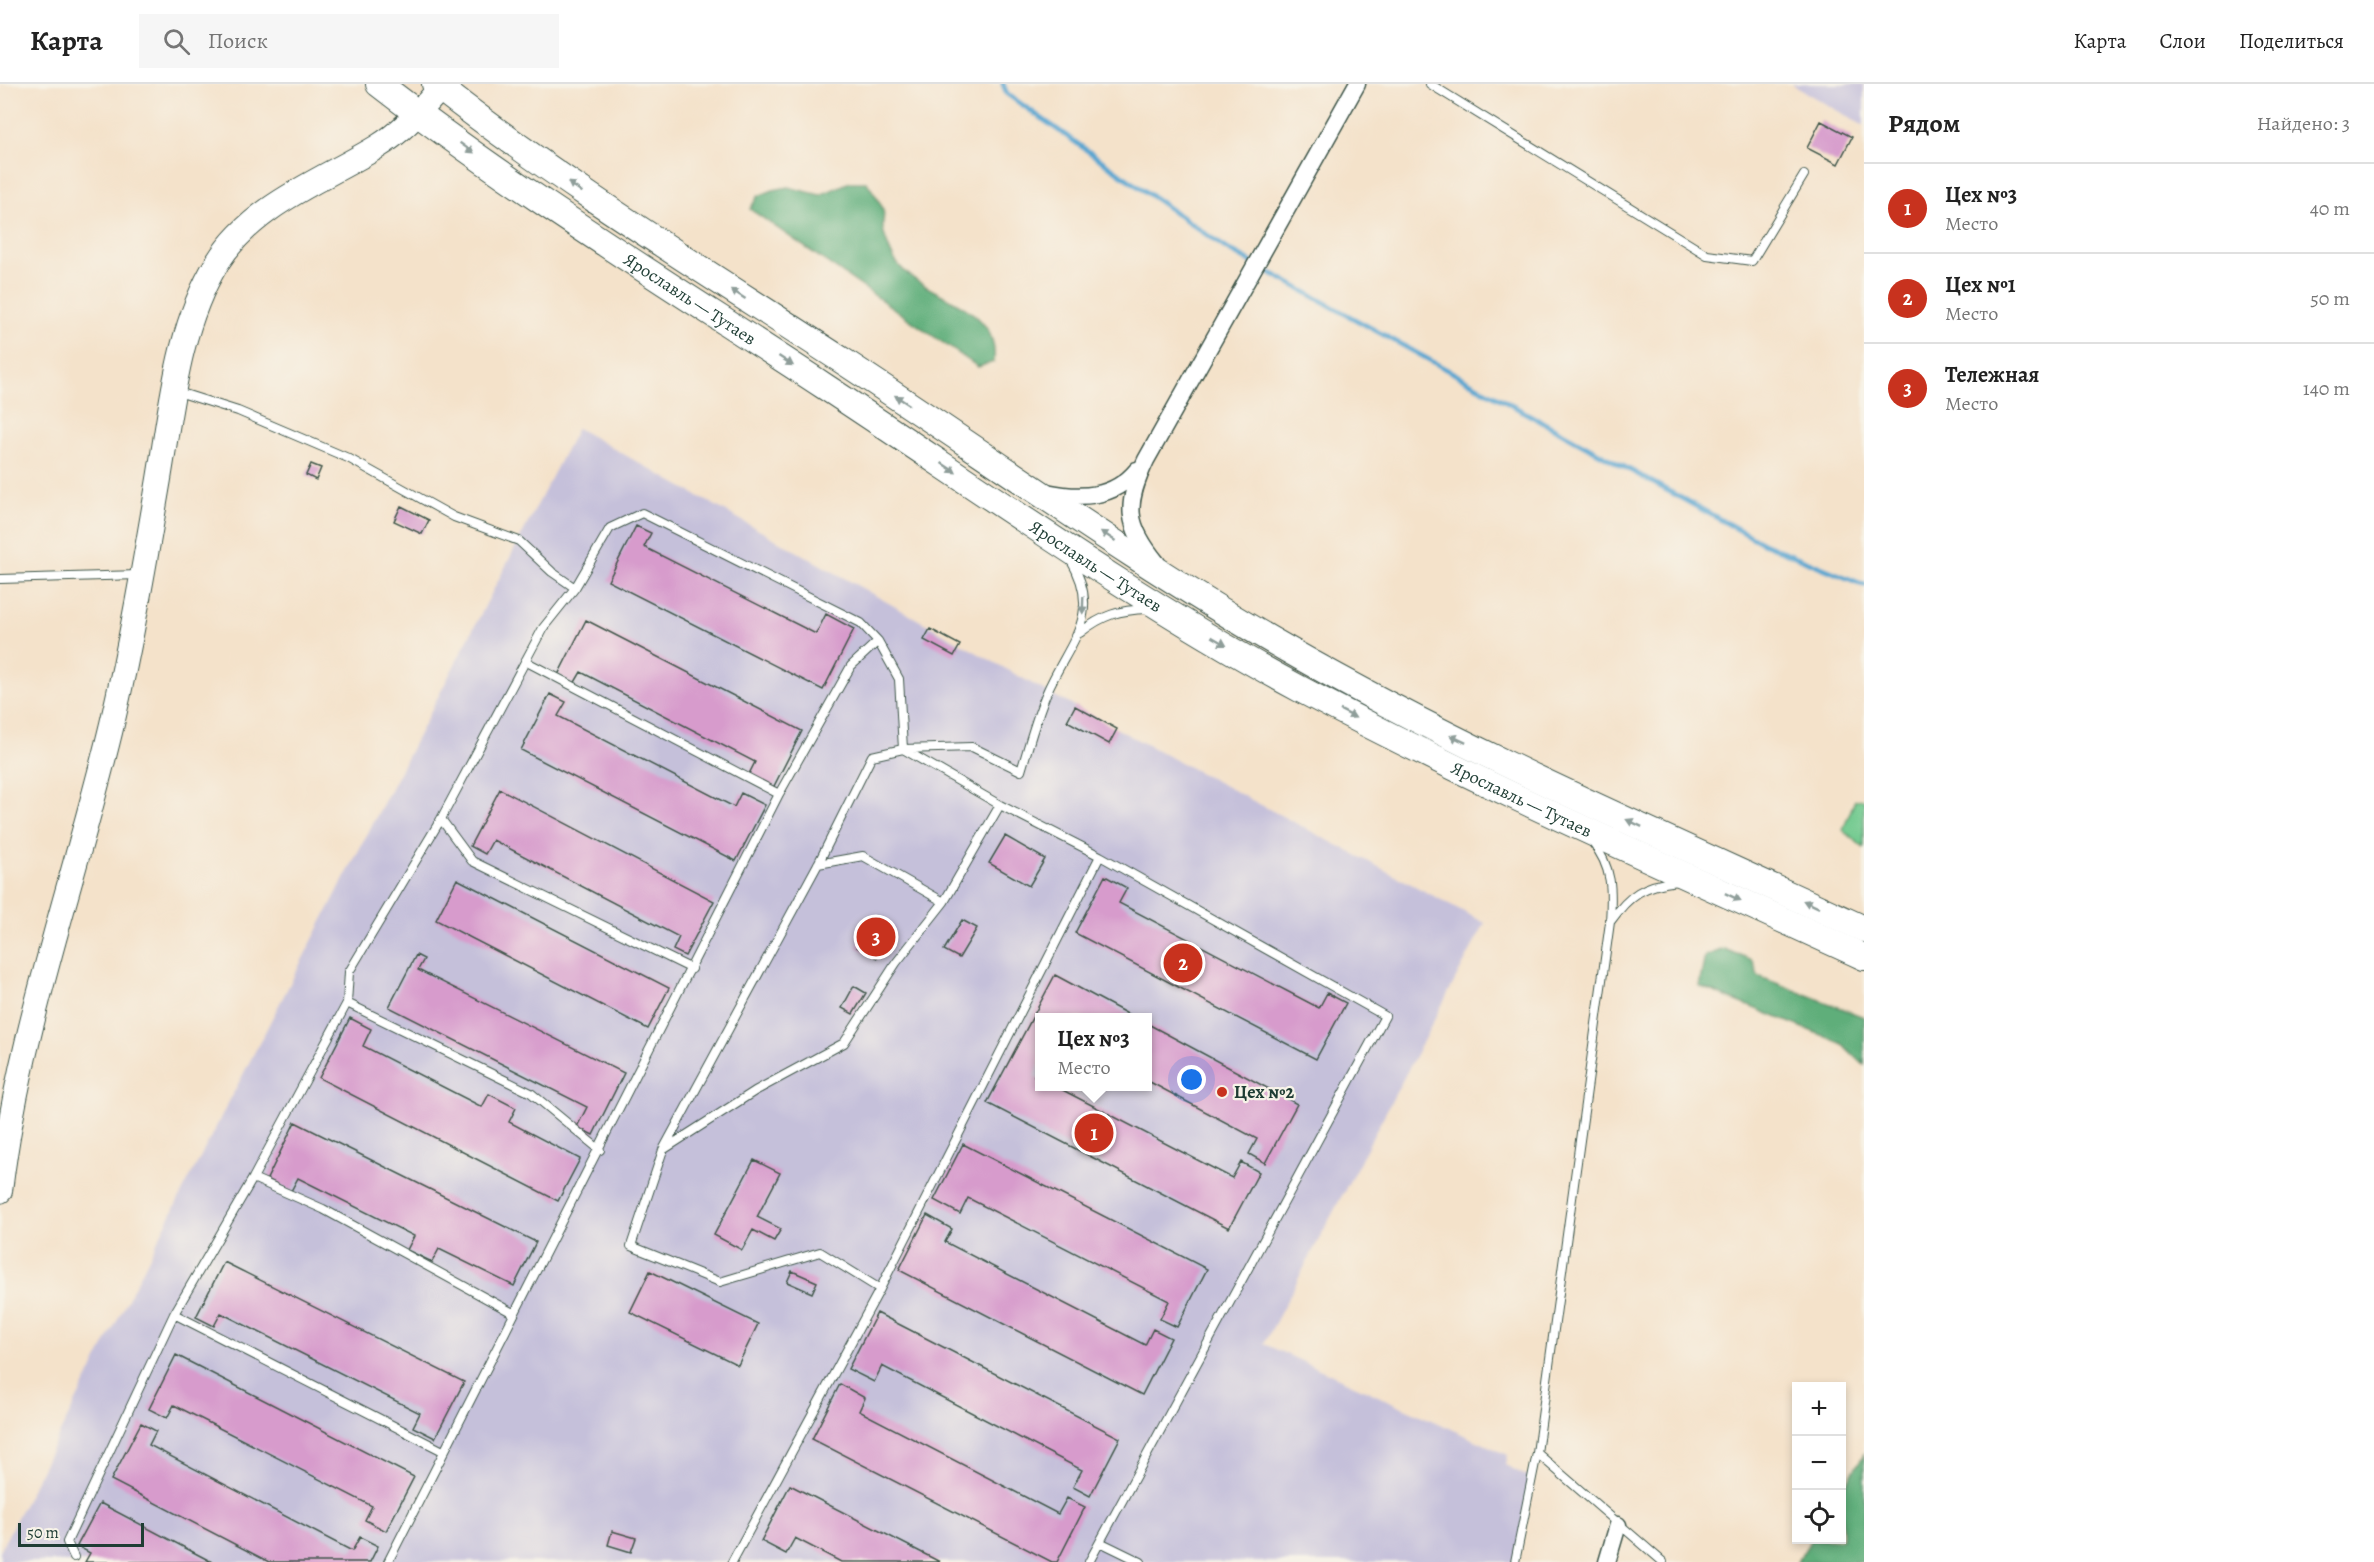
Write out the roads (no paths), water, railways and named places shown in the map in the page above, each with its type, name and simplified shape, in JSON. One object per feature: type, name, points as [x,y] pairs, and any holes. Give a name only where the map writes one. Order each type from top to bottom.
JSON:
[{"type":"main road","name":"Ярославль — Тутаев","points":[[379,84],[418,114],[574,222],[1059,542],[1183,620],[1408,745],[1864,957]]},
{"type":"main road","name":"Ярославль — Тутаев","points":[[438,86],[497,132],[605,207],[1168,576],[1283,647],[1418,720],[1864,929]]},
{"type":"street","points":[[1168,576],[1142,544],[1133,527],[1130,506],[1133,488],[1146,460],[1357,84]]},
{"type":"street","points":[[1,1181],[11,1119],[37,1001],[111,725],[143,574],[174,391],[187,337],[200,299],[217,264],[240,234],[271,208],[378,146],[418,114],[438,86]]},
{"type":"street","points":[[1038,490],[1072,497],[1092,496],[1115,488],[1132,476],[1146,460]]},
{"type":"street","points":[[1607,1562],[1618,1525]]},
{"type":"lane","points":[[1430,84],[1707,255],[1752,261],[1804,175]]},
{"type":"lane","points":[[174,391],[238,411],[337,454],[454,517],[519,542],[552,572],[575,588]]},
{"type":"lane","points":[[74,1557],[67,1542],[174,1314],[253,1178],[347,1003],[349,972],[441,819],[543,628],[575,588],[610,528],[642,513],[861,623],[878,641],[900,679],[903,749]]},
{"type":"lane","points":[[880,1289],[820,1252],[720,1282],[631,1246],[663,1150],[818,864],[872,756],[903,749],[972,747],[1021,771],[1047,692],[1080,633],[1085,602],[1078,574],[1059,542]]},
{"type":"lane","points":[[0,579],[143,574]]},
{"type":"lane","points":[[1080,633],[1098,618],[1129,610],[1156,609],[1183,620]]},
{"type":"lane","points":[[388,1562],[513,1313],[600,1150],[779,794],[851,666],[878,641]]},
{"type":"lane","points":[[525,661],[779,794]]},
{"type":"lane","points":[[903,749],[1000,805],[1100,856],[1385,1016],[1089,1562]]},
{"type":"lane","points":[[663,1150],[755,1091],[844,1043],[896,963],[944,902],[1000,805]]},
{"type":"lane","points":[[441,819],[472,861],[692,969]]},
{"type":"lane","points":[[1515,1562],[1537,1453],[1610,922],[1612,889],[1609,868],[1587,836],[1568,821]]},
{"type":"lane","points":[[818,864],[862,856],[944,902]]},
{"type":"lane","points":[[732,1562],[880,1289],[1100,856]]},
{"type":"lane","points":[[1610,922],[1626,900],[1644,888],[1681,881],[1705,884]]},
{"type":"lane","points":[[347,1003],[531,1094],[600,1150]]},
{"type":"lane","points":[[253,1178],[323,1209],[513,1313]]},
{"type":"lane","points":[[174,1314],[443,1451]]},
{"type":"lane","points":[[1537,1453],[1662,1562]]},
{"type":"lane","points":[[1100,1542],[1141,1562]]},
{"type":"waterway","points":[[1003,84],[1007,94],[1227,249],[1763,543],[1864,585]]},
{"type":"place","name":"Тележная","points":[[876,937]]},
{"type":"place","name":"Цех №1","points":[[1183,963]]},
{"type":"place","name":"Цех №2","points":[[1222,1092]]},
{"type":"place","name":"Цех №3","points":[[1094,1133]]}]
